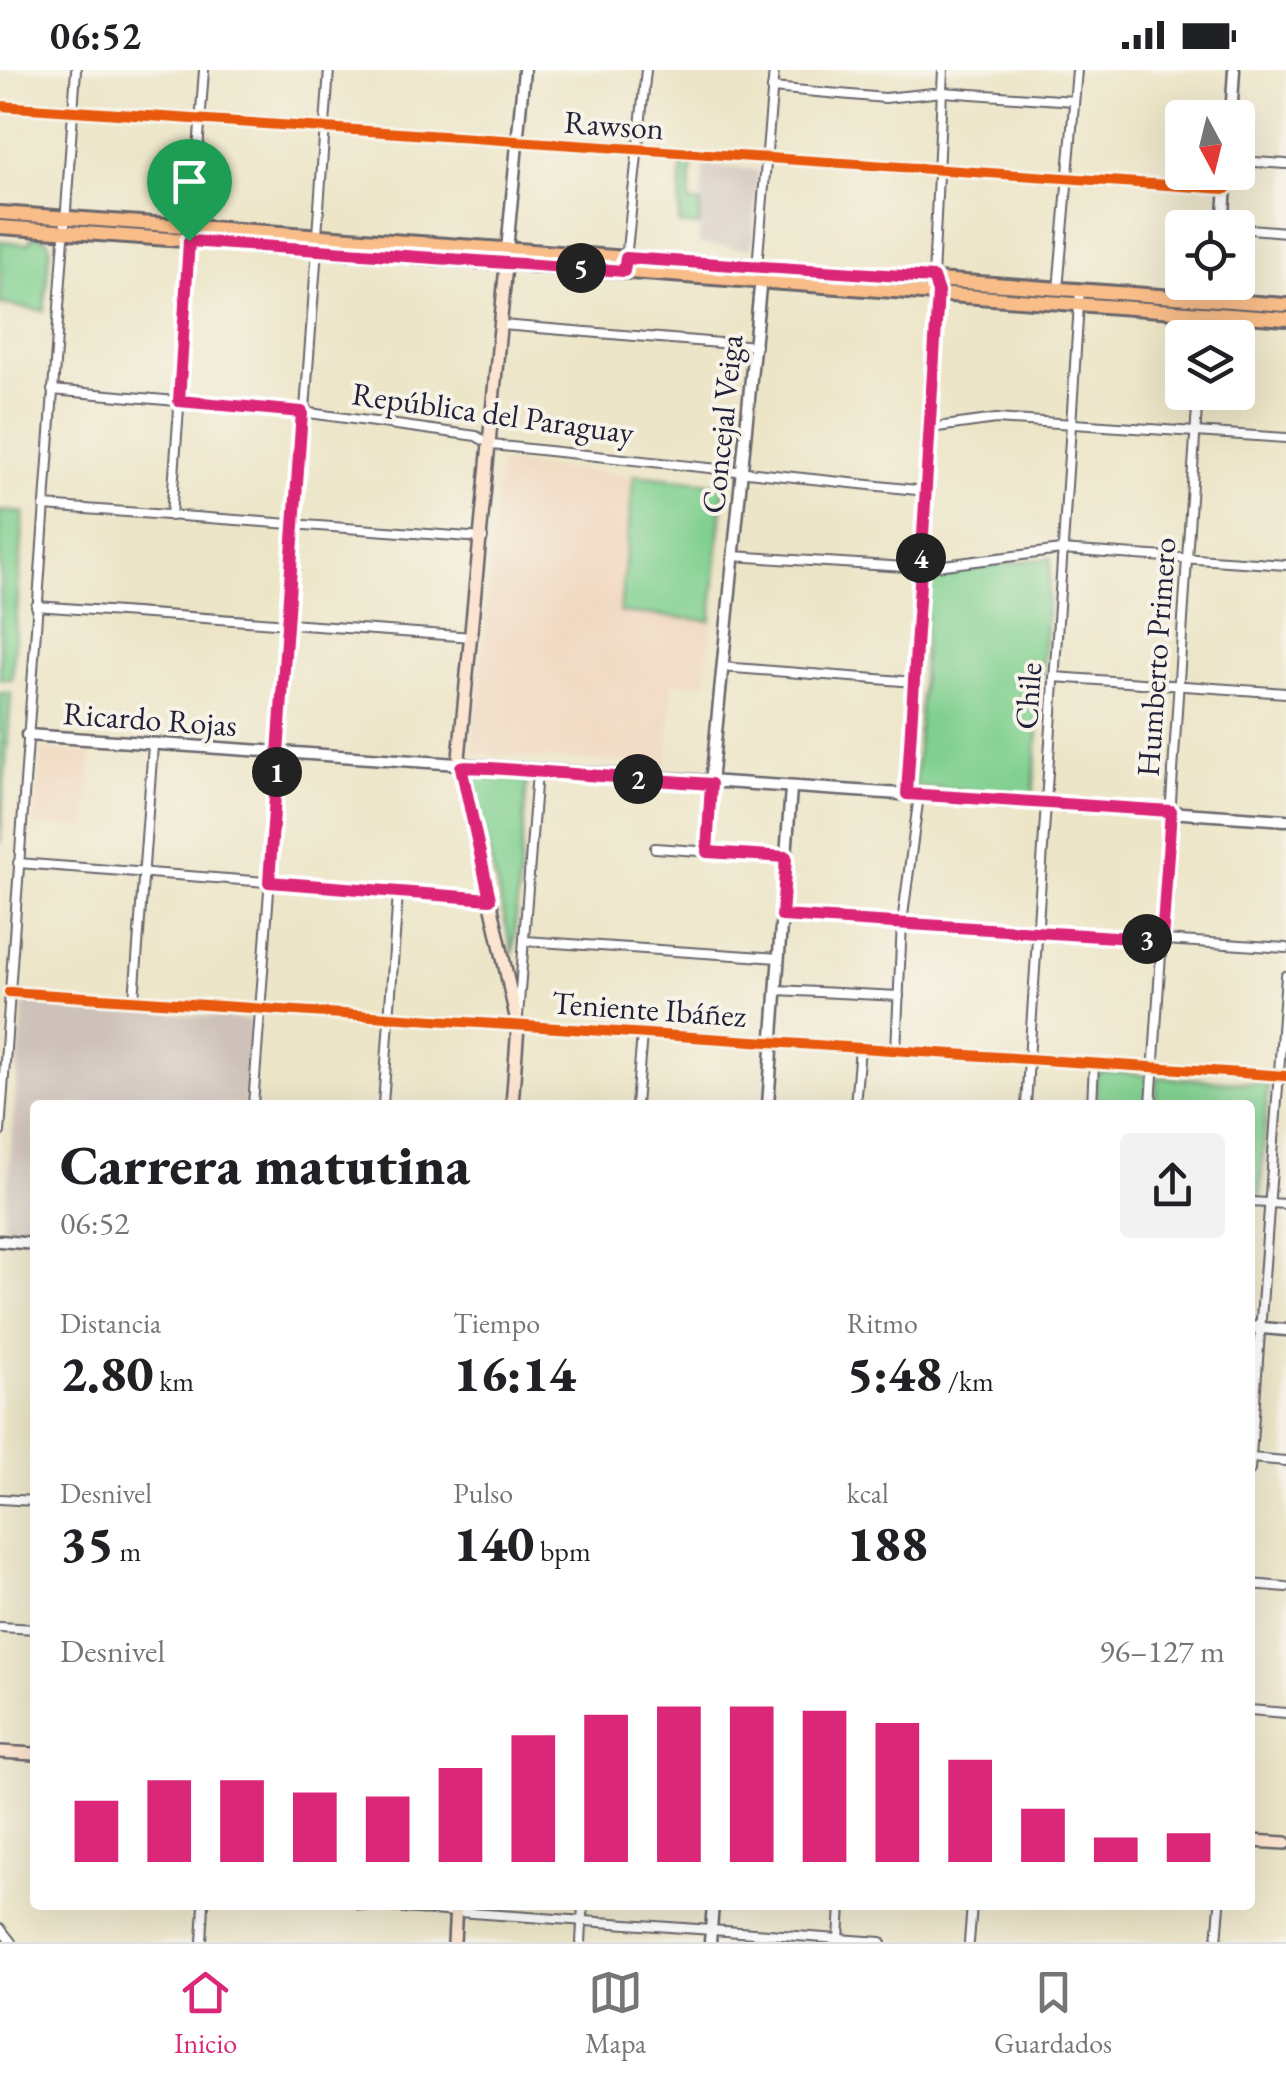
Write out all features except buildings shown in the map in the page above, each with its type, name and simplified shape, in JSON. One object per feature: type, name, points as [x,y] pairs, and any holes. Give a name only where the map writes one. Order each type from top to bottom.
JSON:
[{"type":"main road","points":[[0,213],[64,224],[759,274],[938,292],[1057,294]]},
{"type":"main road","points":[[0,227],[64,224]]},
{"type":"main road","points":[[507,257],[483,538],[460,740],[461,767],[518,1026],[512,1100]]},
{"type":"main road","points":[[759,274],[933,278],[1206,312],[1286,318]]},
{"type":"main road","points":[[1079,296],[1165,298]]},
{"type":"main road","points":[[1228,300],[1286,305]]},
{"type":"main road","points":[[0,1752],[30,1754]]},
{"type":"main road","points":[[1255,1841],[1286,1843]]},
{"type":"main road","points":[[454,1942],[456,1910]]},
{"type":"street","points":[[0,1132],[76,70]]},
{"type":"street","points":[[171,516],[204,70]]},
{"type":"street","points":[[253,1100],[329,70]]},
{"type":"street","points":[[507,257],[524,70]]},
{"type":"street","points":[[625,265],[646,70]]},
{"type":"street","name":"Concejal Veiga","points":[[711,784],[756,346],[774,70]]},
{"type":"street","points":[[896,1050],[938,292],[933,278],[941,172],[942,70]]},
{"type":"street","points":[[1057,294],[1077,70]]},
{"type":"street","points":[[1232,100],[1234,70]]},
{"type":"street","points":[[772,88],[885,98],[942,92],[1074,101]]},
{"type":"street","name":"Rawson","points":[[0,106],[1165,186]]},
{"type":"street","points":[[1255,162],[1286,164]]},
{"type":"street","points":[[1224,210],[1226,190]]},
{"type":"street","points":[[1255,230],[1286,232]]},
{"type":"street","name":"Chile","points":[[1026,1100],[1079,296]]},
{"type":"street","points":[[1204,320],[1216,300]]},
{"type":"street","points":[[502,325],[756,346]]},
{"type":"street","name":"República del Paraguay","points":[[52,390],[302,412],[476,436],[492,444],[926,491]]},
{"type":"street","name":"Humberto Primero","points":[[1151,1100],[1197,410]]},
{"type":"street","points":[[930,428],[996,420],[1286,438]]},
{"type":"street","points":[[44,506],[483,538]]},
{"type":"street","points":[[733,556],[921,568],[1061,550],[1286,565]]},
{"type":"street","points":[[36,606],[472,637]]},
{"type":"street","points":[[722,667],[915,682]]},
{"type":"street","points":[[1054,677],[1286,693]]},
{"type":"street","name":"Ricardo Rojas","points":[[27,735],[1286,820]]},
{"type":"street","points":[[134,1000],[153,745]]},
{"type":"street","points":[[518,1026],[537,772]]},
{"type":"street","points":[[707,852],[711,784]]},
{"type":"street","points":[[768,1100],[791,788]]},
{"type":"street","points":[[656,848],[786,857]]},
{"type":"street","points":[[18,864],[490,899]]},
{"type":"street","points":[[383,1100],[398,893]]},
{"type":"street","points":[[782,916],[1286,948]]},
{"type":"street","points":[[525,941],[779,958]]},
{"type":"street","points":[[1286,976],[1282,1076],[1255,1328],[1286,1330]]},
{"type":"street","points":[[777,990],[899,996]]},
{"type":"street","name":"Teniente Ibáñez","points":[[9,992],[1282,1076]]},
{"type":"street","points":[[636,1100],[642,1034]]},
{"type":"street","points":[[855,1100],[860,1048]]},
{"type":"street","points":[[1092,1100],[1094,1063]]},
{"type":"street","points":[[1255,1202],[1286,1204]]},
{"type":"street","points":[[0,1241],[30,1244]]},
{"type":"street","points":[[1255,1458],[1286,1460]]},
{"type":"street","points":[[0,1499],[30,1501]]},
{"type":"street","points":[[1255,1584],[1286,1586]]},
{"type":"street","points":[[0,1627],[30,1629]]},
{"type":"street","points":[[1255,1710],[1286,1713]]},
{"type":"street","points":[[202,1942],[204,1910]]},
{"type":"street","points":[[477,1910],[711,1936],[880,1942]]},
{"type":"street","points":[[581,1942],[583,1910]]},
{"type":"street","points":[[711,1936],[713,1910]]},
{"type":"street","points":[[838,1939],[841,1910]]},
{"type":"street","points":[[969,1942],[972,1910]]},
{"type":"street","points":[[1217,1942],[1220,1910]]},
{"type":"street","points":[[0,1928],[11,1942]]},
{"type":"shaded area","points":[[704,166],[758,170],[751,249],[698,244]]},
{"type":"shaded area","points":[[500,463],[727,485],[705,683],[672,683],[668,765],[472,754]]},
{"type":"shaded area","points":[[43,749],[92,754],[86,828],[34,825]]},
{"type":"shaded area","points":[[24,1001],[250,1020],[244,1100],[30,1100],[30,1238],[3,1235]]},
{"type":"green space","points":[[682,162],[692,162],[689,202],[701,204],[699,226],[679,224]]},
{"type":"green space","points":[[33,236],[46,238],[50,246],[44,311],[0,304],[0,241],[27,244]]},
{"type":"green space","points":[[634,475],[724,484],[711,621],[620,612]]},
{"type":"green space","points":[[0,511],[24,513],[12,679],[0,679]]},
{"type":"green space","points":[[1051,558],[1033,796],[915,787],[929,572]]},
{"type":"green space","points":[[0,693],[11,693],[0,845]]},
{"type":"green space","points":[[471,776],[527,780],[513,955]]},
{"type":"green space","points":[[1102,1071],[1148,1075],[1148,1100],[1095,1100],[1096,1077]]},
{"type":"green space","points":[[1157,1077],[1268,1084],[1260,1199],[1255,1198],[1255,1100],[1155,1100]]},
{"type":"cycle path","points":[[0,106],[1165,185]]},
{"type":"cycle path","points":[[9,992],[1286,1076]]},
{"type":"route","points":[[189,241],[624,271],[626,258],[933,278],[938,292],[907,794],[1171,811],[1162,940],[782,916],[786,857],[707,852],[711,784],[490,768],[461,767],[490,899],[269,882],[302,412],[179,401],[189,241]]}]
